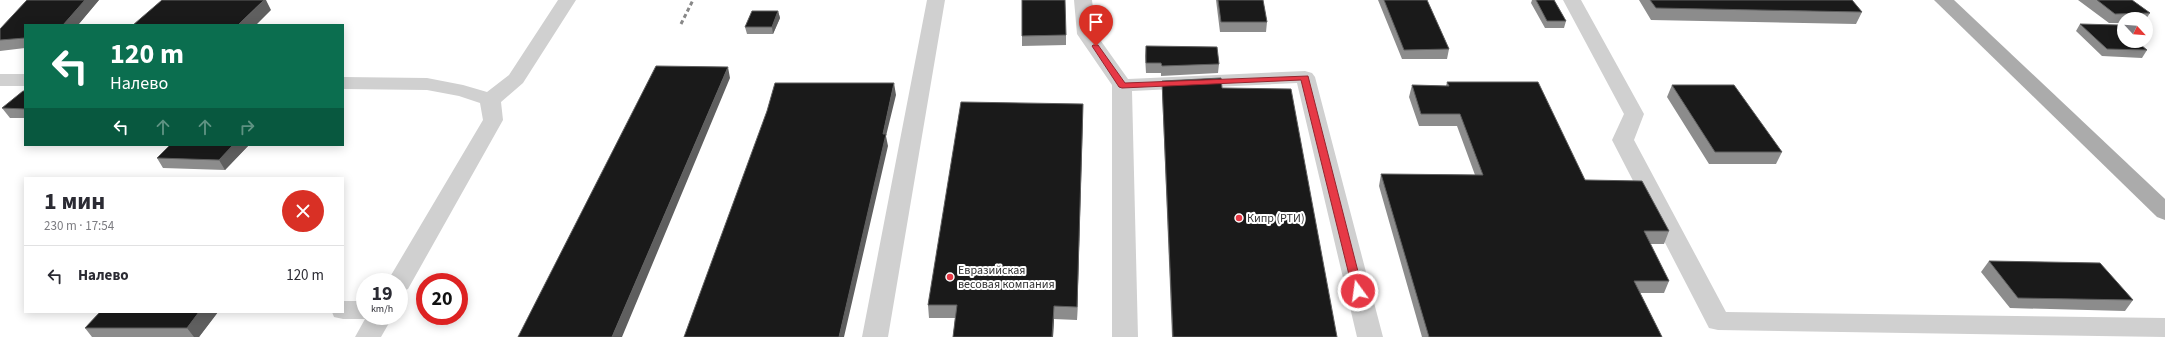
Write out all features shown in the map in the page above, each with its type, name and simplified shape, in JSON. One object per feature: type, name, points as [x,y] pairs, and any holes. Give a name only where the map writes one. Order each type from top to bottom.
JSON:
[{"type":"main road","points":[[1943,0],[2165,212]]},
{"type":"street","points":[[490,100],[516,79],[567,0]]},
{"type":"street","points":[[875,337],[936,0]]},
{"type":"street","points":[[1083,0],[1087,34],[1122,85],[1125,337]]},
{"type":"street","points":[[1572,0],[1634,114],[1623,140],[1718,321],[2165,328]]},
{"type":"street","points":[[1122,85],[1305,77],[1370,337]]},
{"type":"street","points":[[0,96],[15,80]]},
{"type":"street","points":[[344,83],[427,84],[463,91],[490,100]]},
{"type":"street","points":[[405,273],[493,120],[490,100]]},
{"type":"street","points":[[344,310],[356,310]]},
{"type":"street","points":[[368,337],[375,325]]},
{"type":"building","points":[[27,0],[85,0],[64,24],[24,24],[24,38],[0,40],[0,29]]},
{"type":"building","points":[[162,0],[264,0],[239,24],[134,24]]},
{"type":"building","points":[[1022,0],[1065,0],[1066,35],[1022,36]]},
{"type":"building","points":[[1218,0],[1263,0],[1267,22],[1221,22]]},
{"type":"building","points":[[1384,0],[1427,0],[1449,49],[1404,50]]},
{"type":"building","points":[[1536,0],[1554,0],[1566,21],[1547,21]]},
{"type":"building","points":[[1650,0],[1852,0],[1862,12],[1656,8]]},
{"type":"building","points":[[2097,0],[2132,0],[2149,12],[2117,12],[2117,14]]},
{"type":"building","points":[[752,11],[778,11],[772,27],[745,27]]},
{"type":"building","points":[[2080,24],[2117,25],[2117,48],[2145,48],[2147,50],[2107,49]]},
{"type":"building","points":[[1146,46],[1217,47],[1219,64],[1162,66],[1161,63],[1146,63]]},
{"type":"building","points":[[656,66],[728,67],[612,337],[518,337]]},
{"type":"building","name":"Кипр (РТИ)","points":[[1221,78],[1222,88],[1291,89],[1337,337],[1173,337],[1162,81]]},
{"type":"building","points":[[1447,82],[1538,82],[1585,180],[1642,181],[1669,231],[1644,231],[1669,281],[1634,281],[1662,337],[1429,337],[1381,174],[1483,175],[1460,114],[1421,114],[1412,85],[1449,86]]},
{"type":"building","points":[[775,83],[894,83],[883,134],[886,134],[839,337],[684,337],[767,111]]},
{"type":"building","points":[[1672,85],[1734,85],[1782,152],[1715,152]]},
{"type":"building","points":[[23,91],[24,91],[24,109],[2,108]]},
{"type":"building","points":[[961,102],[1083,104],[1077,307],[1054,306],[1052,337],[953,337],[957,305],[928,305]]},
{"type":"building","points":[[169,146],[232,146],[219,160],[157,158]]},
{"type":"building","points":[[1989,261],[2100,263],[2133,300],[2018,298]]},
{"type":"building","points":[[99,313],[198,313],[187,328],[85,328]]},
{"type":"railway","points":[[681,24],[693,0]]},
{"type":"place","name":"Кипр (РТИ)","points":[[1239,218]]},
{"type":"place","name":"Евразийская весовая компания","points":[[950,277]]},
{"type":"route","points":[[1096,46],[1122,85],[1305,77],[1358,291]]}]
